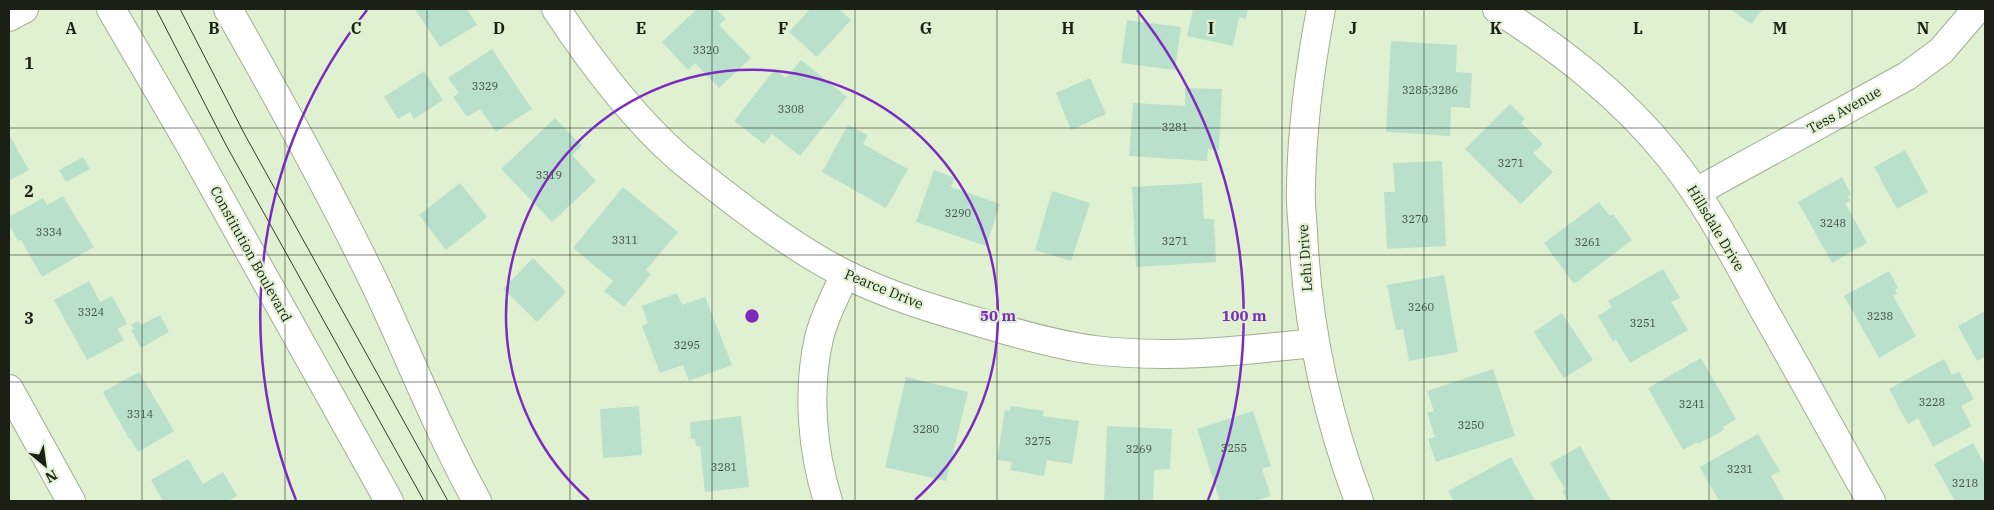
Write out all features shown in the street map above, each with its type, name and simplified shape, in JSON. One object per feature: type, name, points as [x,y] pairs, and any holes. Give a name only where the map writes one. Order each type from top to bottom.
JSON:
[{"type":"street","points":[[9,17],[24,9]]},
{"type":"street","name":"Constitution Boulevard","points":[[111,9],[189,143],[388,501]]},
{"type":"street","points":[[228,9],[343,219],[477,501]]},
{"type":"street","name":"Pearce Drive","points":[[556,9],[578,44],[628,106],[678,157],[789,242],[845,274],[902,298],[954,315],[1024,335],[1093,350],[1161,354],[1221,353],[1314,342]]},
{"type":"street","name":"Lehi Drive","points":[[1321,9],[1304,120],[1301,187],[1304,266],[1314,342],[1329,410],[1359,501]]},
{"type":"street","name":"Hillsdale Drive","points":[[1497,9],[1567,56],[1602,86],[1668,155],[1696,192],[1734,254],[1871,501]]},
{"type":"street","name":"Tess Avenue","points":[[1696,192],[1907,76],[1941,51],[1978,9]]},
{"type":"street","points":[[828,501],[821,479],[814,438],[812,399],[819,337],[826,316],[845,274]]},
{"type":"street","points":[[9,389],[71,501]]},
{"type":"building","points":[[415,9],[467,9],[477,25],[440,47]]},
{"type":"building","points":[[697,9],[716,9],[726,19],[719,25],[751,58],[719,88],[695,63],[688,70],[662,42]]},
{"type":"building","points":[[810,9],[839,9],[851,20],[817,57],[789,32]]},
{"type":"building","points":[[1193,9],[1248,9],[1246,19],[1239,17],[1233,46],[1187,36]]},
{"type":"building","points":[[1730,9],[1763,9],[1751,24]]},
{"type":"building","points":[[1127,20],[1181,27],[1175,70],[1121,63]]},
{"type":"building","points":[[1391,41],[1457,45],[1456,72],[1472,73],[1470,108],[1451,107],[1450,136],[1386,132]]},
{"type":"building","points":[[492,49],[532,109],[496,132],[480,109],[467,117],[453,97],[459,93],[448,78]]},
{"type":"building","points":[[801,60],[847,97],[800,156],[772,134],[764,144],[734,121],[775,69],[786,78]]},
{"type":"building","points":[[424,71],[443,100],[414,119],[410,112],[398,119],[384,97]]},
{"type":"building","points":[[1090,78],[1106,114],[1071,130],[1056,93]]},
{"type":"building","points":[[1185,88],[1222,89],[1219,150],[1208,149],[1207,161],[1129,156],[1133,103],[1185,106]]},
{"type":"building","points":[[1510,104],[1525,119],[1521,123],[1543,144],[1533,153],[1553,172],[1521,204],[1465,149]]},
{"type":"building","points":[[555,118],[582,146],[572,155],[596,181],[552,222],[501,169]]},
{"type":"building","points":[[848,125],[868,135],[863,144],[908,169],[886,208],[822,172]]},
{"type":"building","points":[[9,134],[29,170],[9,181]]},
{"type":"building","points":[[1905,150],[1928,192],[1897,209],[1874,167]]},
{"type":"building","points":[[83,157],[90,169],[66,182],[59,170]]},
{"type":"building","points":[[1442,161],[1446,246],[1387,249],[1384,192],[1395,192],[1393,163]]},
{"type":"building","points":[[934,170],[955,178],[951,187],[1000,204],[986,246],[916,222]]},
{"type":"building","points":[[1842,177],[1851,194],[1848,196],[1850,201],[1845,203],[1867,243],[1832,263],[1798,202]]},
{"type":"building","points":[[460,183],[487,217],[446,250],[419,215]]},
{"type":"building","points":[[1202,183],[1204,219],[1214,219],[1216,262],[1136,267],[1132,187]]},
{"type":"building","points":[[623,187],[678,232],[646,270],[651,274],[624,307],[604,291],[613,281],[573,248]]},
{"type":"building","points":[[1052,191],[1090,203],[1071,261],[1035,250]]},
{"type":"building","points":[[63,196],[94,247],[42,277],[21,240],[18,241],[9,225],[9,217],[43,198],[47,205]]},
{"type":"building","points":[[1599,202],[1610,216],[1613,214],[1632,240],[1574,284],[1544,243]]},
{"type":"building","points":[[533,258],[566,292],[537,322],[503,289]]},
{"type":"building","points":[[1663,269],[1680,298],[1671,302],[1688,330],[1630,363],[1616,339],[1613,342],[1598,316],[1612,307],[1608,301]]},
{"type":"building","points":[[1889,271],[1898,288],[1895,290],[1897,294],[1893,296],[1916,336],[1879,358],[1844,296]]},
{"type":"building","points":[[1444,275],[1458,352],[1409,361],[1403,329],[1396,330],[1387,285]]},
{"type":"building","points":[[89,281],[100,302],[112,296],[127,324],[117,329],[124,340],[87,360],[54,300]]},
{"type":"building","points":[[677,293],[682,305],[705,297],[732,365],[689,381],[683,365],[660,373],[642,326],[648,323],[642,306]]},
{"type":"building","points":[[1985,311],[1985,357],[1977,361],[1958,326]]},
{"type":"building","points":[[1562,313],[1593,360],[1564,378],[1534,332]]},
{"type":"building","points":[[160,315],[169,332],[141,348],[131,330],[134,329],[131,325],[138,321],[141,325]]},
{"type":"building","points":[[1701,358],[1736,419],[1723,427],[1724,430],[1683,450],[1648,388]]},
{"type":"building","points":[[1944,359],[1952,375],[1959,372],[1974,399],[1961,406],[1972,426],[1933,447],[1918,418],[1908,424],[1889,389]]},
{"type":"building","points":[[1493,369],[1515,436],[1436,462],[1428,439],[1435,437],[1427,413],[1434,411],[1427,391]]},
{"type":"building","points":[[139,372],[174,431],[138,452],[103,392]]},
{"type":"building","points":[[906,377],[968,392],[946,481],[885,467]]},
{"type":"building","points":[[639,406],[642,455],[603,458],[600,409]]},
{"type":"building","points":[[1011,406],[1044,411],[1043,416],[1079,421],[1072,464],[1047,460],[1044,476],[1010,470],[1012,462],[997,460],[1005,410],[1010,411]]},
{"type":"building","points":[[1253,411],[1271,466],[1262,469],[1271,496],[1255,501],[1220,501],[1197,429]]},
{"type":"building","points":[[741,416],[749,487],[705,492],[700,446],[696,446],[695,439],[691,439],[690,422]]},
{"type":"building","points":[[1107,426],[1172,429],[1170,469],[1154,470],[1153,501],[1104,501]]},
{"type":"building","points":[[1758,434],[1780,471],[1771,476],[1785,501],[1719,501],[1700,467]]},
{"type":"building","points":[[1973,443],[1985,465],[1985,501],[1955,501],[1934,464]]},
{"type":"building","points":[[1580,446],[1611,501],[1568,501],[1562,491],[1565,489],[1550,463]]},
{"type":"building","points":[[1511,457],[1535,501],[1454,501],[1448,491]]},
{"type":"building","points":[[188,459],[203,484],[223,472],[237,496],[228,501],[163,501],[151,480]]},
{"type":"tram line","points":[[156,9],[226,145],[424,501]]},
{"type":"tram line","points":[[180,9],[245,135],[448,501]]}]
